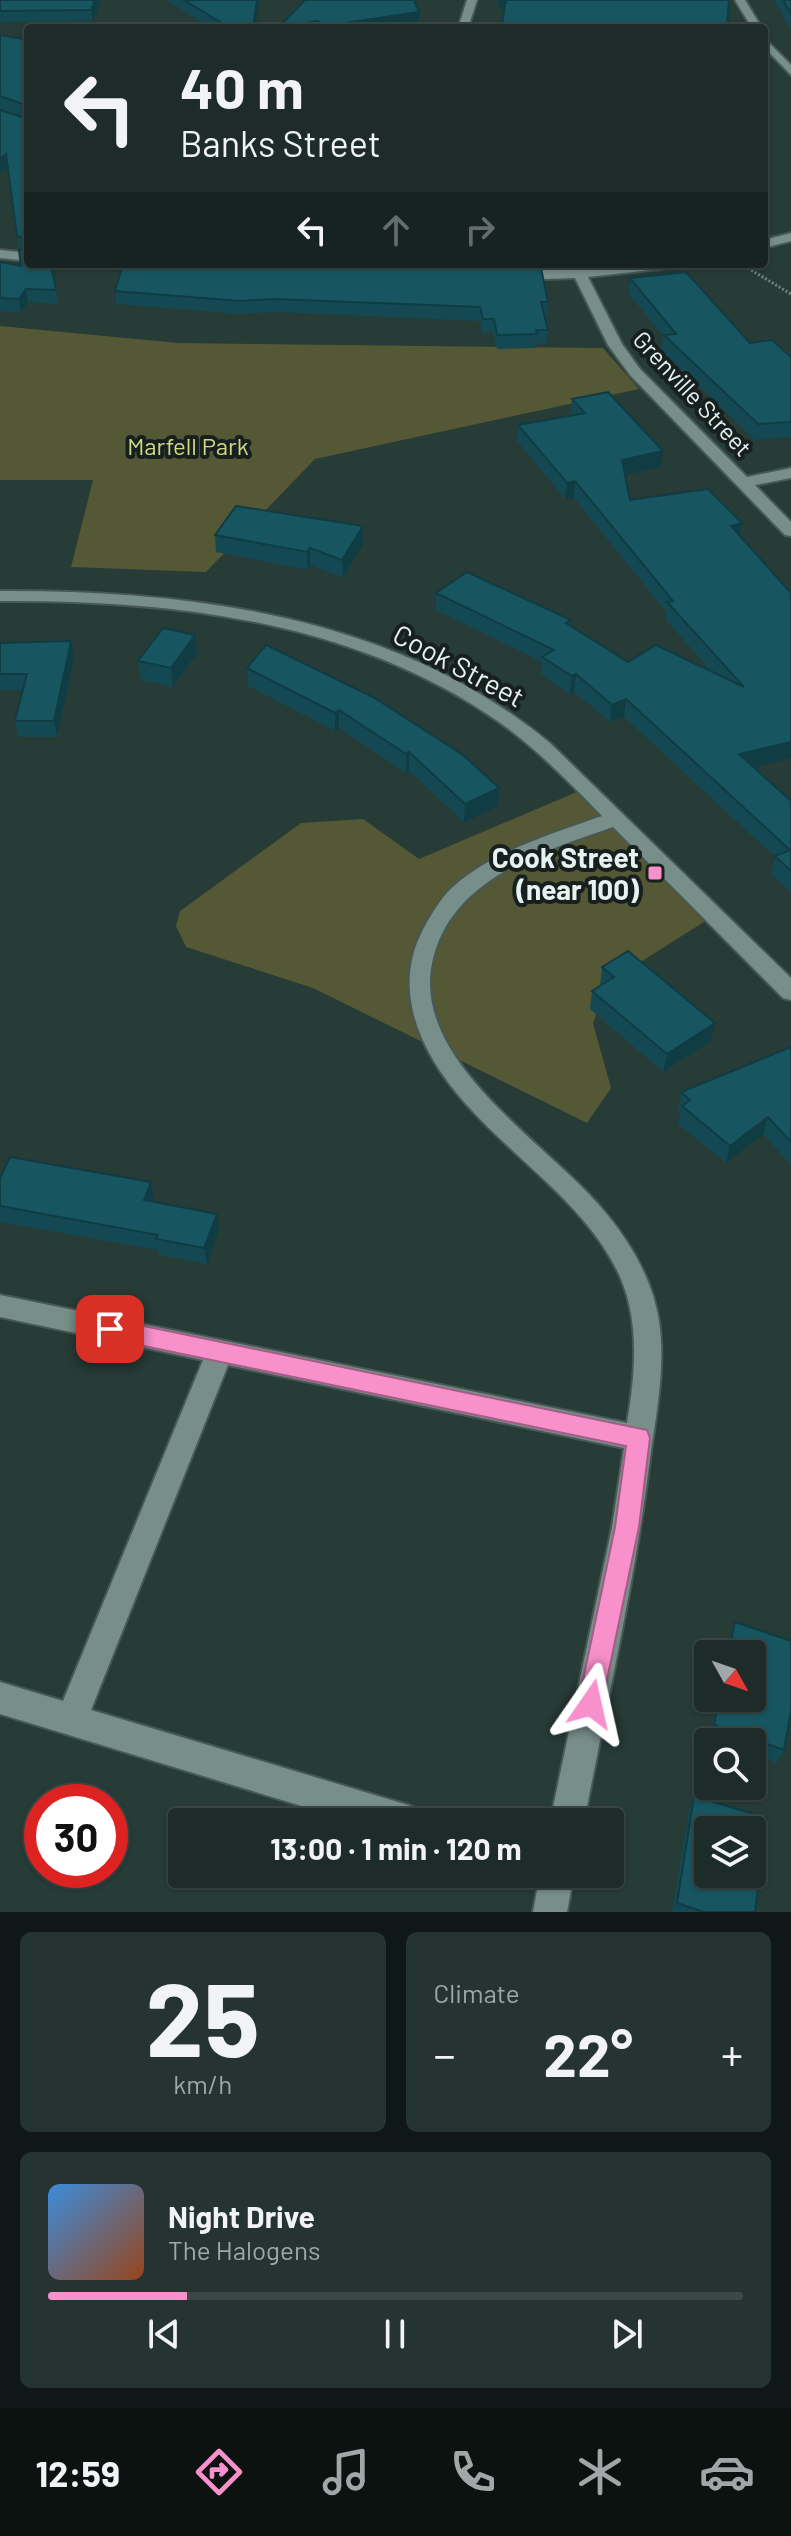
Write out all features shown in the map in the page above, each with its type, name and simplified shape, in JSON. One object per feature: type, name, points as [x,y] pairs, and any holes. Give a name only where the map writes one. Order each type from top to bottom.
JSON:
[{"type":"street","points":[[464,24],[472,0]]},
{"type":"street","points":[[740,0],[755,24]]},
{"type":"street","points":[[768,46],[791,72]]},
{"type":"street","points":[[768,243],[791,237]]},
{"type":"street","points":[[0,254],[24,257]]},
{"type":"street","points":[[493,276],[580,274],[633,268]]},
{"type":"street","name":"Grenville Street","points":[[580,274],[615,345],[635,372],[791,531]]},
{"type":"street","points":[[744,482],[791,473]]},
{"type":"street","name":"Cook Street","points":[[0,596],[157,598],[229,608],[306,626],[384,654],[452,687],[511,722],[566,766],[791,992]]},
{"type":"street","points":[[570,1808],[627,1527],[650,1343],[645,1308],[624,1257],[589,1212],[475,1098],[439,1056],[421,1013],[419,972],[428,935],[461,891],[507,862],[616,818]]},
{"type":"street","points":[[0,1306],[639,1438]]},
{"type":"street","points":[[71,1719],[220,1352]]},
{"type":"street","points":[[0,1698],[362,1808]]},
{"type":"street","points":[[550,1912],[554,1888]]},
{"type":"path","points":[[748,268],[791,294]]},
{"type":"green space","name":"Marfell Park","points":[[0,326],[178,343],[603,348],[639,389],[315,459],[206,572],[71,567],[93,480],[0,480]]},
{"type":"green space","points":[[586,788],[718,913],[609,982],[593,1023],[611,1088],[587,1123],[313,988],[186,947],[176,926],[180,911],[301,823],[363,819],[419,859]]},
{"type":"building","points":[[0,0],[95,0],[91,10],[0,11]]},
{"type":"building","points":[[184,0],[257,0],[254,24],[223,24]]},
{"type":"building","points":[[305,0],[414,0],[419,12],[338,24],[317,21],[282,24]]},
{"type":"building","points":[[506,0],[729,0],[727,24],[502,24]]},
{"type":"building","points":[[783,0],[791,0],[791,14]]},
{"type":"building","points":[[0,35],[24,39],[24,105],[0,96]]},
{"type":"building","points":[[0,110],[24,118],[24,239],[17,236],[6,154],[0,159]]},
{"type":"building","points":[[24,249],[24,268],[52,268],[56,290],[26,289],[19,299],[0,298],[0,262],[21,266],[19,250]]},
{"type":"building","points":[[122,268],[541,268],[548,302],[541,302],[548,330],[536,330],[537,334],[497,335],[494,319],[483,319],[480,307],[274,299],[240,301],[115,291]]},
{"type":"building","points":[[686,272],[750,343],[772,340],[791,357],[791,422],[758,424],[664,335],[676,334],[630,278]]},
{"type":"building","points":[[608,392],[663,451],[622,460],[630,500],[708,489],[742,523],[731,526],[791,593],[791,742],[739,754],[791,801],[791,871],[775,856],[790,850],[626,699],[612,705],[576,674],[572,676],[542,657],[554,650],[436,593],[467,572],[571,620],[566,623],[628,662],[656,645],[744,687],[667,602],[673,601],[575,481],[567,483],[518,425],[585,413],[572,399]]},
{"type":"building","points":[[236,506],[363,526],[342,560],[310,548],[307,552],[215,535]]},
{"type":"building","points":[[163,628],[195,635],[171,668],[138,661]]},
{"type":"building","points":[[71,641],[54,721],[15,721],[27,674],[0,674],[0,643]]},
{"type":"building","points":[[266,645],[373,697],[463,755],[499,788],[465,804],[409,752],[406,754],[339,710],[335,713],[247,668]]},
{"type":"building","points":[[628,951],[715,1023],[667,1054],[592,991],[614,977],[602,967]]},
{"type":"building","points":[[791,1047],[791,1142],[768,1117],[730,1146],[682,1106],[690,1100],[681,1092]]},
{"type":"building","points":[[10,1157],[151,1182],[144,1200],[217,1214],[204,1248],[156,1239],[158,1235],[0,1206],[0,1178]]},
{"type":"building","points":[[735,1622],[791,1641],[791,1711],[784,1750],[766,1744],[766,1728],[722,1728],[714,1725],[716,1712],[766,1712],[766,1640],[731,1640]]},
{"type":"building","points":[[694,1796],[694,1800],[707,1800],[760,1816],[694,1816],[694,1888],[758,1888],[755,1912],[704,1912],[677,1903]]},
{"type":"place","name":"Cook Street (near 100)","points":[[655,873]]},
{"type":"route","points":[[110,1329],[639,1438],[627,1527],[591,1704]]}]
